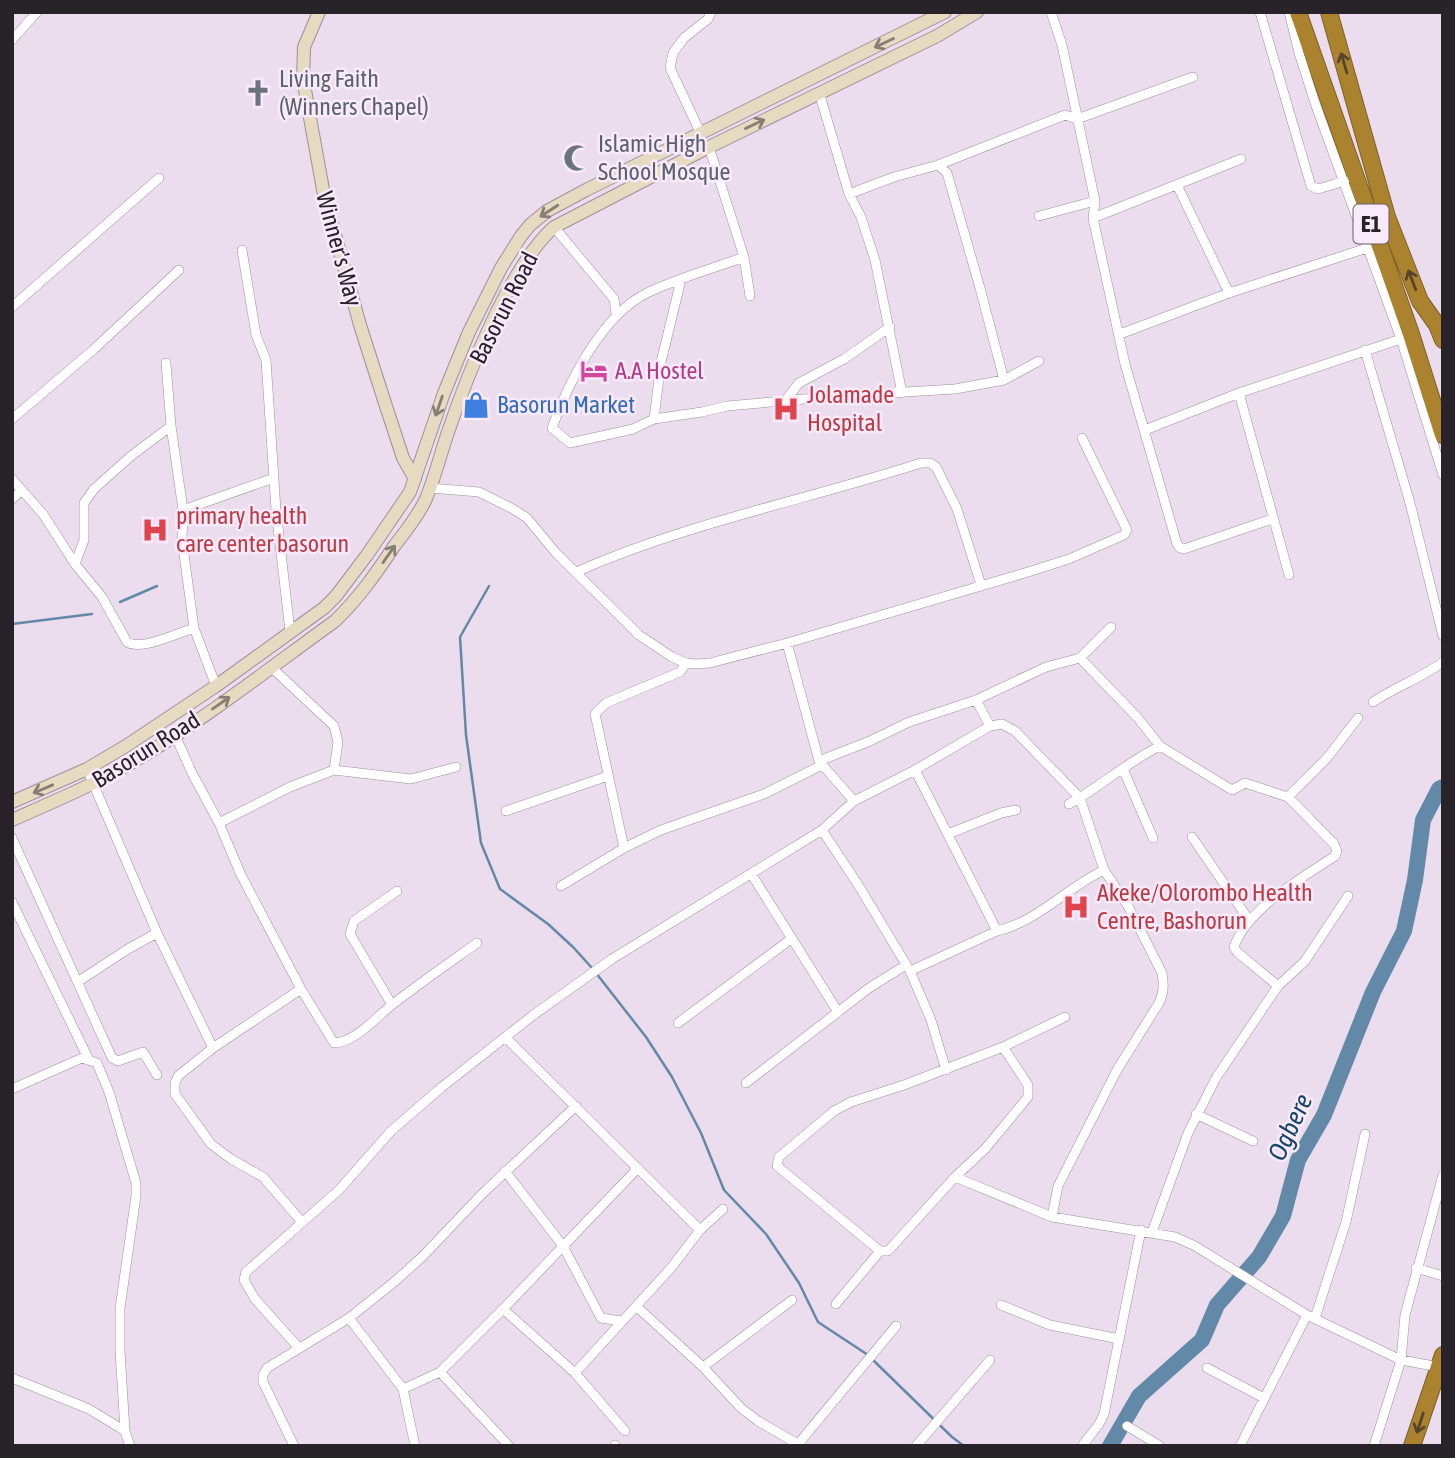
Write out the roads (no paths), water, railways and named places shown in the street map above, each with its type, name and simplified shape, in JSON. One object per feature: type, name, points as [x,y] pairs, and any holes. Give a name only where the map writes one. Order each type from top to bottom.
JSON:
[{"type":"highway","name":"E1","points":[[1298,12],[1406,336],[1443,435]]},
{"type":"highway","name":"E1","points":[[1329,12],[1387,217],[1419,301],[1441,329]]},
{"type":"highway","points":[[1412,1446],[1441,1361]]},
{"type":"main road","name":"Basorun Road","points":[[12,802],[87,769],[216,686],[324,608],[341,590],[400,508],[415,479],[443,393],[469,332],[501,268],[530,225],[547,211],[586,190],[929,17],[945,12]]},
{"type":"main road","name":"Basorun Road","points":[[12,820],[93,784],[175,735],[335,621],[348,608],[414,519],[430,488],[459,401],[484,341],[522,268],[543,237],[554,227],[709,146],[946,31],[977,12]]},
{"type":"main road","name":"Winner's Way","points":[[317,14],[304,47],[303,79],[322,183],[360,325],[400,448],[415,479]]},
{"type":"main road","points":[[586,190],[595,204]]},
{"type":"street","points":[[12,40],[37,12]]},
{"type":"street","points":[[701,134],[670,68],[673,53],[684,38],[708,19],[710,12]]},
{"type":"street","points":[[1051,12],[1062,45],[1095,201],[1093,218],[1125,364],[1180,548],[1184,549],[1272,519]]},
{"type":"street","points":[[1260,12],[1311,186],[1318,190],[1345,181]]},
{"type":"street","points":[[1289,12],[1298,53],[1367,248],[1406,336],[1443,475]]},
{"type":"street","points":[[849,194],[894,177],[939,165],[1065,116],[1077,119],[1193,77]]},
{"type":"street","points":[[819,92],[849,194],[861,217],[875,260],[902,394]]},
{"type":"street","points":[[709,146],[744,257],[750,296]]},
{"type":"street","points":[[1093,218],[1241,159]]},
{"type":"street","points":[[939,165],[947,173],[1004,380]]},
{"type":"street","points":[[12,307],[159,178]]},
{"type":"street","points":[[1177,185],[1230,293]]},
{"type":"street","points":[[1039,216],[1095,201]]},
{"type":"street","points":[[554,227],[614,299],[616,314]]},
{"type":"street","points":[[1120,334],[1230,293],[1367,248]]},
{"type":"street","points":[[242,250],[256,335],[266,360],[274,478],[290,631]]},
{"type":"street","points":[[744,257],[647,292],[616,314],[576,375],[551,428],[570,443],[633,429],[654,419],[727,406],[956,389],[1004,380],[1039,361]]},
{"type":"street","points":[[12,419],[93,350],[179,270]]},
{"type":"street","points":[[654,419],[661,362],[681,280]]},
{"type":"street","points":[[785,401],[799,383],[844,359],[890,327]]},
{"type":"street","points":[[1145,430],[1239,393],[1406,336]]},
{"type":"street","points":[[1366,350],[1410,503],[1443,636]]},
{"type":"street","points":[[166,363],[183,510],[182,540],[194,628],[216,686]]},
{"type":"street","points":[[1239,393],[1289,575]]},
{"type":"street","points":[[75,564],[84,540],[85,503],[94,489],[131,456],[172,426]]},
{"type":"street","points":[[430,488],[479,492],[513,509],[527,518],[639,635],[686,663],[710,663],[787,643],[1069,559],[1126,533],[1117,506],[1082,438]]},
{"type":"street","points":[[576,572],[678,533],[921,463],[930,463],[936,467],[957,509],[981,585]]},
{"type":"street","points":[[183,510],[274,478]]},
{"type":"street","points":[[12,479],[43,514],[75,564],[102,597],[123,637],[131,645],[148,643],[194,628]]},
{"type":"street","points":[[12,499],[22,490]]},
{"type":"street","points":[[561,886],[624,848],[661,830],[764,794],[821,763],[909,722],[976,700],[1046,667],[1080,658],[1111,627]]},
{"type":"street","points":[[787,643],[821,763],[854,801]]},
{"type":"street","points":[[1080,658],[1137,717],[1160,746],[1232,790],[1245,783],[1288,797],[1334,844],[1337,851],[1335,856],[1300,879],[1250,920],[1237,939],[1234,947],[1237,952],[1278,986]]},
{"type":"street","points":[[1373,702],[1395,687],[1426,674],[1443,662]]},
{"type":"street","points":[[624,848],[595,719],[597,711],[606,704],[680,672],[686,663]]},
{"type":"street","points":[[271,667],[334,726],[338,742],[334,770]]},
{"type":"street","points":[[976,700],[990,726]]},
{"type":"street","points":[[1288,797],[1327,758],[1358,718]]},
{"type":"street","points":[[298,1347],[255,1300],[244,1280],[246,1272],[339,1189],[391,1130],[442,1087],[612,959],[822,830],[854,801],[915,770],[990,726],[1002,724],[1015,731],[1080,798],[1104,870],[1128,906],[1162,973],[1164,993],[1117,1070],[1058,1186],[1052,1217]]},
{"type":"street","points":[[175,735],[219,822],[241,875],[301,989],[334,1043],[341,1043],[363,1029],[477,943]]},
{"type":"street","points":[[1069,804],[1135,758],[1160,746]]},
{"type":"street","points":[[219,822],[290,787],[334,770],[411,779],[456,767]]},
{"type":"street","points":[[1123,768],[1153,838]]},
{"type":"street","points":[[87,769],[157,933],[213,1048]]},
{"type":"street","points":[[915,770],[997,930]]},
{"type":"street","points":[[506,811],[608,776]]},
{"type":"street","points":[[948,834],[1001,813],[1016,810]]},
{"type":"street","points":[[822,830],[908,968],[931,1020],[946,1070]]},
{"type":"street","points":[[1192,837],[1250,920]]},
{"type":"street","points":[[12,838],[112,1058],[118,1061],[143,1052],[158,1075]]},
{"type":"street","points":[[746,1083],[869,988],[908,968],[1035,916],[1070,890],[1104,870]]},
{"type":"street","points":[[752,874],[838,1012]]},
{"type":"street","points":[[392,1005],[350,934],[354,921],[397,891]]},
{"type":"street","points":[[1152,1232],[1196,1114],[1216,1078],[1278,986],[1305,961],[1348,896]]},
{"type":"street","points":[[12,902],[88,1058]]},
{"type":"street","points":[[79,981],[157,933]]},
{"type":"street","points":[[678,1023],[791,939]]},
{"type":"street","points":[[301,989],[213,1048],[178,1076],[175,1083],[175,1094],[211,1144],[263,1177],[301,1221]]},
{"type":"street","points":[[1003,1047],[1028,1085],[1028,1097],[985,1149],[955,1177],[888,1251],[880,1251],[777,1166],[777,1160],[834,1111],[851,1102],[946,1070],[1003,1047],[1065,1017]]},
{"type":"street","points":[[506,1038],[700,1230]]},
{"type":"street","points":[[12,1089],[82,1058],[88,1058],[97,1063],[109,1092],[136,1183],[120,1308],[125,1431],[130,1446]]},
{"type":"street","points":[[294,1446],[263,1382],[267,1368],[349,1318],[422,1257],[505,1171],[576,1106]]},
{"type":"street","points":[[1196,1114],[1253,1141]]},
{"type":"street","points":[[1240,1446],[1264,1398],[1311,1317],[1346,1222],[1365,1134]]},
{"type":"street","points":[[403,1389],[440,1372],[638,1168]]},
{"type":"street","points":[[505,1171],[563,1246],[601,1318],[621,1321]]},
{"type":"street","points":[[1374,1446],[1401,1360],[1405,1315],[1443,1175]]},
{"type":"street","points":[[955,1177],[1052,1217],[1175,1237],[1311,1317],[1401,1360],[1441,1361]]},
{"type":"street","points":[[575,1373],[671,1268],[700,1230],[723,1209]]},
{"type":"street","points":[[1082,1446],[1104,1413],[1141,1230]]},
{"type":"street","points":[[836,1304],[880,1251]]},
{"type":"street","points":[[1416,1268],[1443,1276]]},
{"type":"street","points":[[703,1367],[792,1300]]},
{"type":"street","points":[[1001,1305],[1050,1325],[1119,1339]]},
{"type":"street","points":[[636,1306],[703,1367],[741,1408],[799,1445],[896,1326]]},
{"type":"street","points":[[503,1308],[575,1373],[625,1431]]},
{"type":"street","points":[[349,1318],[403,1389],[415,1446]]},
{"type":"street","points":[[916,1446],[990,1360]]},
{"type":"street","points":[[1206,1368],[1264,1398]]},
{"type":"street","points":[[440,1372],[509,1446]]},
{"type":"street","points":[[12,1378],[89,1409],[125,1431]]},
{"type":"street","points":[[1127,1426],[1160,1446]]},
{"type":"waterway","points":[[120,602],[157,586]]},
{"type":"waterway","points":[[489,586],[460,637],[466,735],[481,843],[500,889],[548,924],[592,968]]},
{"type":"waterway","points":[[12,624],[92,614]]},
{"type":"waterway","name":"Ogbere","points":[[1110,1446],[1139,1396],[1202,1340],[1217,1305],[1259,1257],[1283,1216],[1298,1160],[1324,1115],[1373,992],[1404,931],[1415,880],[1423,820],[1439,789],[1443,787]]},
{"type":"waterway","points":[[596,973],[646,1037],[672,1077],[701,1133],[724,1190],[766,1234],[799,1283],[818,1322],[868,1355]]},
{"type":"waterway","points":[[873,1360],[964,1446]]},
{"type":"place","name":"Living Faith (Winners Chapel)","points":[[258,93]]},
{"type":"place","name":"Islamic High School Mosque","points":[[577,158]]},
{"type":"place","name":"A.A Hostel","points":[[594,371]]},
{"type":"place","name":"Basorun Market","points":[[476,405]]},
{"type":"place","name":"Jolamade Hospital","points":[[786,409]]},
{"type":"place","name":"primary health care center basorun","points":[[155,530]]},
{"type":"place","name":"Akeke/Olorombo Health Centre, Bashorun","points":[[1076,907]]}]
